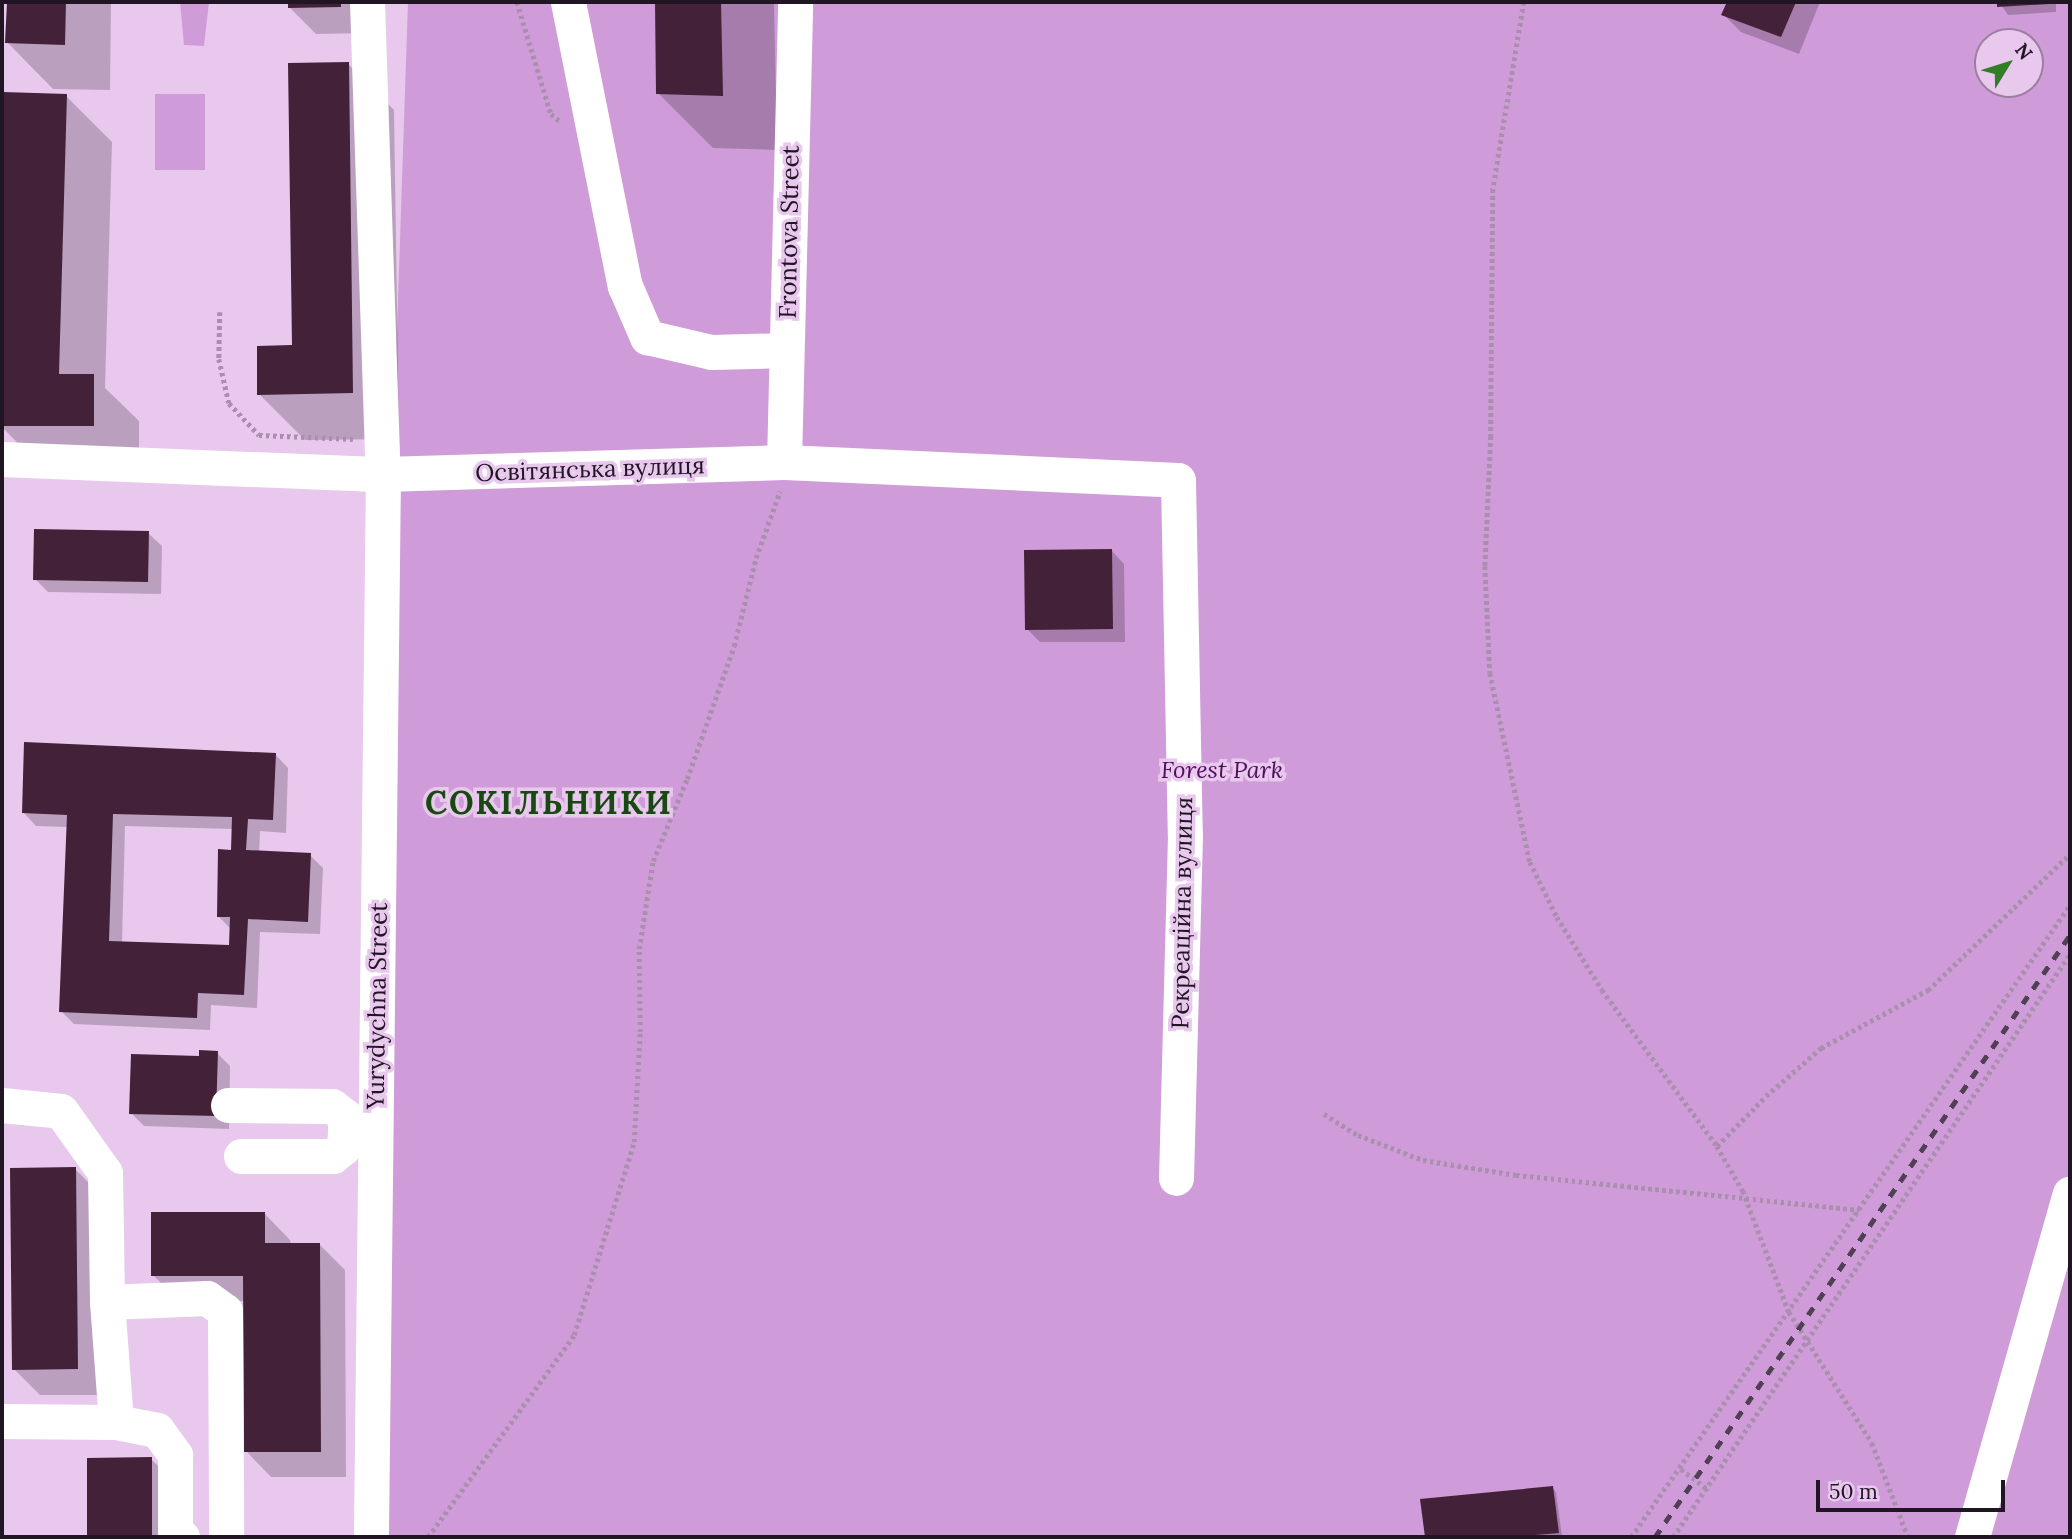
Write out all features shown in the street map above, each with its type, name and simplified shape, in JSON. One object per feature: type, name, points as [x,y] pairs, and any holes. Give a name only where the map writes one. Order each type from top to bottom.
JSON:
[{"type":"street","name":"Yurydychna Street","points":[[367,2],[382,458],[360,1133],[371,1537]]},
{"type":"street","points":[[568,2],[625,286],[647,337],[710,352],[786,350]]},
{"type":"street","name":"Frontova Street","points":[[784,462],[795,2]]},
{"type":"street","name":"Освітянська вулиця","points":[[2,459],[382,458],[784,462],[1178,480]]},
{"type":"street","name":"Рекреаційна вулиця","points":[[1176,1178],[1185,835],[1178,480]]},
{"type":"street","points":[[2,1105],[61,1111],[105,1173],[107,1302],[116,1422]]},
{"type":"street","points":[[228,1105],[332,1106],[360,1133],[333,1156],[241,1156]]},
{"type":"street","points":[[1972,1537],[2068,1204]]},
{"type":"street","points":[[107,1302],[207,1298],[225,1311],[226,1537]]},
{"type":"street","points":[[2,1421],[116,1422],[157,1430],[175,1455],[175,1530],[182,1537]]},
{"type":"path","points":[[517,2],[551,114],[598,154]]},
{"type":"path","points":[[1524,2],[1493,189],[1491,436],[1485,566],[1490,673],[1530,862],[1557,917],[1602,990],[1717,1146],[1748,1199],[1789,1312],[1872,1443],[1908,1537]]},
{"type":"path","points":[[220,312],[219,359],[229,403],[259,435],[382,458]]},
{"type":"path","points":[[428,1537],[573,1335],[634,1142],[640,1032],[639,950],[653,861],[687,779],[734,646],[756,558],[780,488],[784,462]]},
{"type":"path","points":[[1717,1146],[1766,1096],[1821,1048],[1928,990],[2070,854]]},
{"type":"path","points":[[1631,1537],[1681,1469],[2070,905]]},
{"type":"path","points":[[1673,1537],[2070,954]]},
{"type":"path","points":[[1324,1114],[1358,1135],[1423,1160],[1516,1175],[1860,1211]]},
{"type":"path","points":[[1681,1469],[1708,1489]]},
{"type":"green space","points":[[180,2],[209,2],[204,46],[184,45]]},
{"type":"green space","name":"Forest Park","points":[[408,2],[2070,2],[2070,1537],[373,1537],[394,419]]},
{"type":"green space","points":[[155,94],[205,94],[205,170],[155,170]]},
{"type":"building","points":[[7,2],[66,2],[65,45],[5,43]]},
{"type":"building","points":[[288,2],[341,2],[341,7],[288,8]]},
{"type":"building","points":[[655,2],[721,2],[723,96],[656,94]]},
{"type":"building","points":[[1727,2],[1796,2],[1781,37],[1721,15]]},
{"type":"building","points":[[1997,2],[2048,2],[2049,4],[1997,7]]},
{"type":"building","points":[[349,62],[353,393],[257,395],[257,346],[292,345],[288,63]]},
{"type":"building","points":[[3,92],[67,94],[59,374],[94,374],[94,426],[2,426]]},
{"type":"building","points":[[34,529],[149,531],[148,582],[33,580]]},
{"type":"building","points":[[1112,549],[1113,629],[1025,630],[1024,550]]},
{"type":"building","points":[[24,742],[276,753],[273,820],[248,819],[246,850],[311,853],[308,922],[248,919],[244,995],[198,993],[197,1018],[59,1012],[67,815],[22,813]],"holes":[[[113,814],[232,817],[231,850],[218,849],[217,917],[230,917],[229,945],[109,941]]]},
{"type":"building","points":[[199,1050],[218,1051],[216,1116],[129,1114],[131,1054],[199,1056]]},
{"type":"building","points":[[76,1167],[78,1369],[12,1370],[10,1168]]},
{"type":"building","points":[[151,1212],[265,1212],[265,1243],[320,1243],[321,1452],[244,1452],[243,1276],[151,1276]]},
{"type":"building","points":[[152,1457],[152,1537],[87,1537],[87,1458]]},
{"type":"building","points":[[1553,1486],[1559,1533],[1512,1537],[1425,1537],[1420,1499]]},
{"type":"railway","points":[[1655,1537],[2070,935]]},
{"type":"district","name":"СОКІЛЬНИКИ","points":[[549,803]]}]
